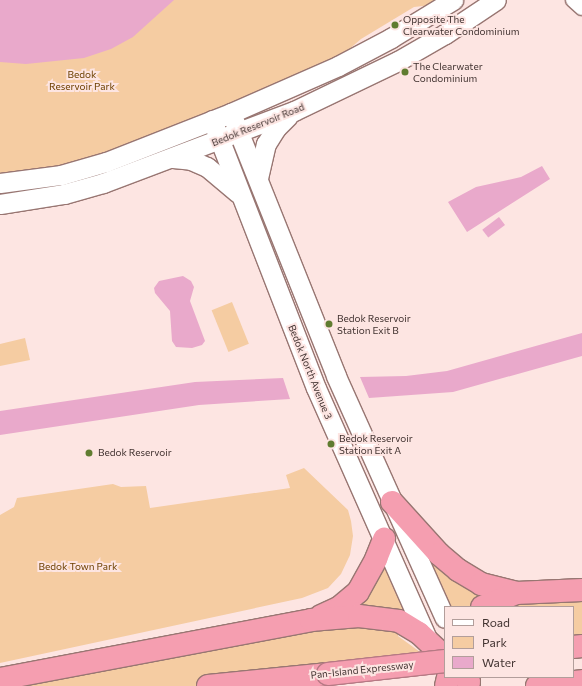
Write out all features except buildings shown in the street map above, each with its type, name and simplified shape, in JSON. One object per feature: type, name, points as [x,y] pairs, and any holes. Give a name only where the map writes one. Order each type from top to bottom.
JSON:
[{"type":"highway","points":[[392,502],[426,540],[458,570],[487,586],[516,593],[582,590]]},
{"type":"highway","points":[[311,620],[340,607],[354,596],[371,570],[384,539]]},
{"type":"highway","points":[[484,606],[516,593]]},
{"type":"highway","points":[[0,680],[311,620],[359,616],[384,618],[409,626],[444,656]]},
{"type":"highway","name":"Pan-Island Expressway","points":[[208,686],[444,661]]},
{"type":"highway","points":[[537,686],[581,681]]},
{"type":"main road","points":[[0,183],[61,175],[106,162],[231,113],[338,66],[391,38],[453,0]]},
{"type":"main road","name":"Bedok Reservoir Road","points":[[0,204],[64,194],[173,158],[294,111],[398,60],[445,34],[496,0]]},
{"type":"main road","points":[[258,178],[266,144],[276,128],[294,111]]},
{"type":"main road","points":[[231,113],[336,376],[444,616]]},
{"type":"main road","name":"Bedok North Avenue 3","points":[[212,120],[316,388],[429,642],[446,686]]},
{"type":"main road","points":[[173,158],[191,160],[208,167],[243,198]]},
{"type":"street","points":[[574,0],[582,8]]},
{"type":"green space","name":"Bedok Reservoir Park","points":[[0,0],[445,0],[440,4],[414,7],[361,39],[333,63],[103,158],[0,178]]},
{"type":"green space","points":[[232,302],[249,344],[228,352],[212,310]]},
{"type":"green space","points":[[25,338],[30,360],[0,366],[0,344]]},
{"type":"green space","name":"Bedok Town Park","points":[[304,468],[348,510],[351,521],[353,536],[350,555],[341,574],[328,588],[302,598],[0,663],[0,515],[14,507],[17,498],[113,484],[121,487],[146,486],[150,508],[290,488],[286,475]]},
{"type":"green space","points":[[419,534],[467,577],[582,590],[582,646],[574,647],[574,606],[445,606]]},
{"type":"green space","points":[[384,539],[429,641],[398,621],[398,636],[420,652],[425,663],[214,686],[0,686],[331,612]]},
{"type":"water","points":[[0,0],[174,0],[133,37],[111,49],[84,58],[26,64],[0,62]]},
{"type":"water","points":[[542,166],[550,179],[467,232],[448,202],[476,187],[521,177]]},
{"type":"water","points":[[499,217],[505,225],[488,238],[482,230]]},
{"type":"water","points":[[183,276],[191,281],[194,287],[190,301],[205,341],[202,345],[192,348],[176,347],[172,341],[170,311],[155,293],[154,288],[159,281]]},
{"type":"water","points":[[582,333],[582,356],[453,392],[369,398],[360,377],[406,376],[447,371]]},
{"type":"water","points":[[283,378],[290,399],[199,405],[0,435],[0,411],[195,382]]},
{"type":"place","name":"Opposite The Clearwater Condominium","points":[[395,25]]},
{"type":"place","name":"The Clearwater Condominium","points":[[405,72]]},
{"type":"place","name":"Bedok Reservoir Station Exit B","points":[[329,324]]},
{"type":"place","name":"Bedok Reservoir Station Exit A","points":[[331,444]]},
{"type":"place","name":"Bedok Reservoir","points":[[89,453]]}]
